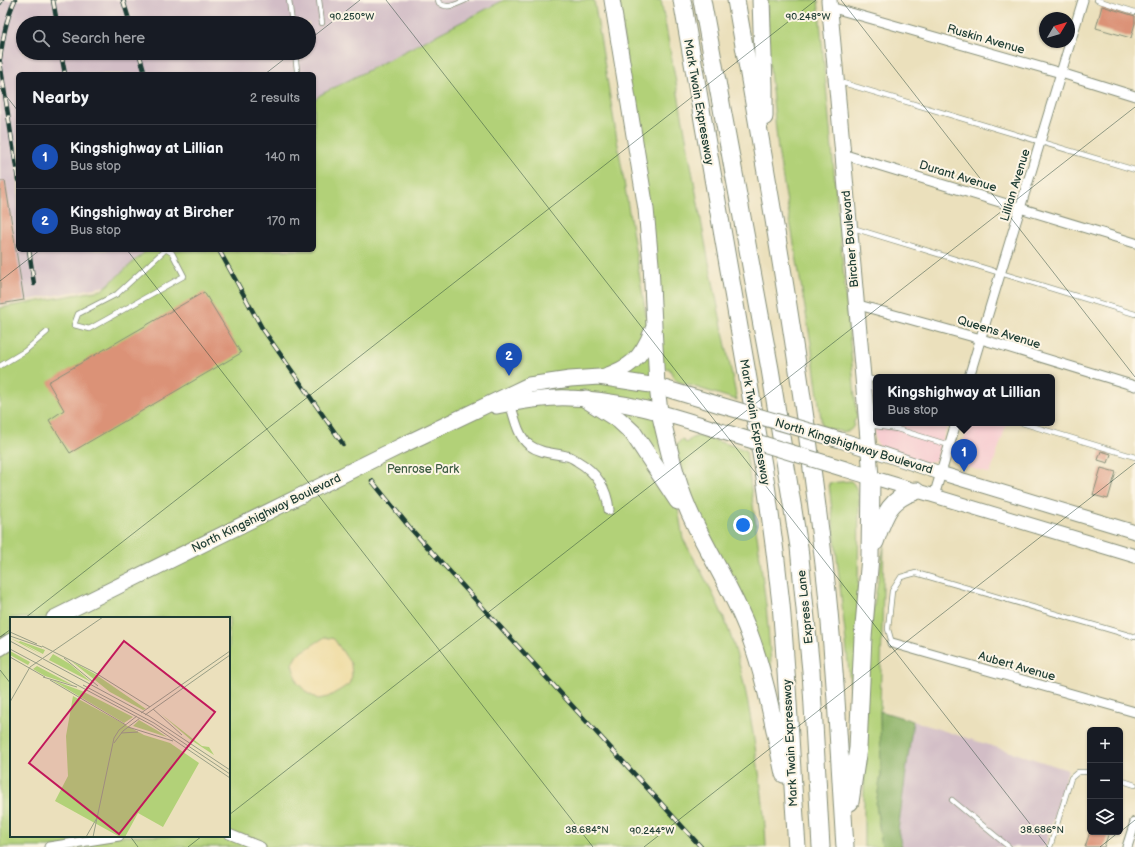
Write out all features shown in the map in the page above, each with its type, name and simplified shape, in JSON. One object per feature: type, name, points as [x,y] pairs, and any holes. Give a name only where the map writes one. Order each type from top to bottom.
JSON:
[{"type":"highway","name":"Mark Twain Expressway","points":[[682,0],[769,504],[781,603],[796,847]]},
{"type":"highway","name":"Express Lane","points":[[702,0],[770,369],[799,547],[811,671],[821,847]]},
{"type":"highway","points":[[736,0],[798,365],[823,550],[831,633],[845,842]]},
{"type":"highway","points":[[761,0],[764,86],[763,161]]},
{"type":"highway","points":[[586,399],[619,420],[633,433],[694,523],[725,581],[749,634],[764,683],[795,825]]},
{"type":"highway","points":[[660,412],[675,474],[694,523]]},
{"type":"highway","points":[[845,842],[858,748],[863,637],[870,557],[871,477]]},
{"type":"highway","points":[[870,557],[889,508],[902,496],[916,491]]},
{"type":"main road","points":[[612,0],[646,209],[651,264],[657,386],[660,412]]},
{"type":"main road","name":"Bircher Boulevard","points":[[829,3],[856,304],[870,379],[867,424],[871,477]]},
{"type":"main road","points":[[599,378],[620,371],[633,362],[646,346],[654,326]]},
{"type":"main road","name":"North Kingshighway Boulevard","points":[[56,617],[479,408],[529,385],[570,379],[599,378],[657,386],[840,440],[940,473],[1135,532]]},
{"type":"main road","name":"North Kingshighway Boulevard","points":[[479,408],[530,400],[568,398],[610,401],[660,412],[916,491],[1135,556]]},
{"type":"main road","points":[[0,639],[10,637]]},
{"type":"main road","points":[[0,648],[10,642]]},
{"type":"street","name":"Lillian Avenue","points":[[970,374],[1083,0]]},
{"type":"street","name":"Ruskin Avenue","points":[[829,3],[1135,96]]},
{"type":"street","name":"Durant Avenue","points":[[842,154],[1135,243]]},
{"type":"street","name":"Queens Avenue","points":[[856,304],[981,339],[1135,386]]},
{"type":"street","points":[[510,404],[519,433],[528,444],[539,451],[568,456],[594,472],[608,500],[609,510]]},
{"type":"street","points":[[934,496],[955,426]]},
{"type":"street","name":"Aubert Avenue","points":[[892,643],[1135,712]]},
{"type":"street","points":[[1127,847],[1135,822]]},
{"type":"street","points":[[230,834],[261,847]]},
{"type":"street","points":[[49,847],[113,837]]},
{"type":"lane","points":[[289,0],[291,16]]},
{"type":"lane","points":[[319,0],[322,23]]},
{"type":"lane","points":[[438,0],[444,7],[466,0]]},
{"type":"lane","points":[[1097,0],[1135,12]]},
{"type":"lane","points":[[296,60],[297,70]]},
{"type":"lane","points":[[836,81],[1135,170]]},
{"type":"lane","points":[[849,227],[1135,314]]},
{"type":"lane","points":[[164,252],[117,294],[78,314],[74,325],[89,328],[184,276],[172,253],[170,252]]},
{"type":"lane","points":[[0,366],[25,351],[47,332]]},
{"type":"lane","points":[[867,424],[873,425]]},
{"type":"lane","points":[[879,426],[897,429],[949,445]]},
{"type":"lane","points":[[1032,426],[1135,457]]},
{"type":"lane","points":[[892,643],[888,629],[892,591],[901,578],[916,573],[1135,637]]},
{"type":"lane","points":[[1050,847],[1071,778],[1078,772],[1087,772]]},
{"type":"lane","points":[[1123,781],[1135,785]]},
{"type":"lane","points":[[952,800],[1009,847]]},
{"type":"shaded area","points":[[0,0],[504,0],[320,95],[316,99],[316,72],[16,72],[16,252],[144,252],[106,286],[0,305]]},
{"type":"shaded area","points":[[870,382],[873,383],[873,417]]},
{"type":"shaded area","points":[[874,426],[947,426],[936,460],[926,463],[881,448],[875,440]]},
{"type":"shaded area","points":[[968,426],[1006,426],[990,474],[962,465],[958,459]]},
{"type":"shaded area","points":[[913,721],[1068,770],[1045,847],[902,847],[898,831]]},
{"type":"green space","name":"Penrose Park","points":[[504,0],[594,0],[683,539],[719,607],[734,646],[749,707],[764,811],[766,847],[0,847],[0,308],[102,290],[145,252],[316,252],[316,99],[320,95]]},
{"type":"green space","points":[[619,0],[661,0],[707,253],[737,400],[679,382],[674,378],[669,368],[663,369]]},
{"type":"green space","points":[[767,0],[818,0],[857,418],[854,421],[853,427],[847,431],[822,426],[811,343],[778,150],[768,50]]},
{"type":"green space","points":[[699,436],[746,450],[766,605],[773,687],[691,500],[676,449],[678,443],[682,439],[686,443],[692,438]]},
{"type":"green space","points":[[851,481],[856,489],[859,499],[857,664],[852,705],[829,483]]},
{"type":"green space","points":[[884,544],[880,711],[881,775],[876,804],[882,847],[864,847],[864,720],[870,630]]},
{"type":"green space","points":[[880,711],[913,721],[898,831],[902,847],[882,847],[876,804],[881,775]]},
{"type":"sand","points":[[325,637],[334,639],[351,664],[352,676],[349,684],[328,697],[318,699],[307,693],[297,682],[292,664],[297,655]]},
{"type":"building","points":[[1102,6],[1135,16],[1135,23],[1131,38],[1096,28]]},
{"type":"building","points":[[0,181],[5,181],[24,300],[0,304]]},
{"type":"building","points":[[204,292],[241,353],[70,453],[49,420],[64,410],[48,382]]},
{"type":"building","points":[[1101,451],[1111,454],[1108,463],[1098,460]]},
{"type":"building","points":[[1101,468],[1116,472],[1108,499],[1093,495]]},
{"type":"building","points":[[1089,835],[1108,835],[1104,847],[1085,847]]},
{"type":"railway","points":[[0,59],[7,21],[15,0]]},
{"type":"railway","points":[[53,0],[56,16]]},
{"type":"railway","points":[[123,0],[128,16]]},
{"type":"railway","points":[[62,60],[65,72]]},
{"type":"railway","points":[[141,60],[144,72]]},
{"type":"railway","points":[[0,62],[16,167]]},
{"type":"railway","points":[[29,252],[34,284]]},
{"type":"railway","points":[[220,252],[262,328],[343,444]]},
{"type":"railway","points":[[372,481],[411,529],[701,847]]},
{"type":"place","name":"Kingshighway at Bircher","points":[[509,376]]},
{"type":"place","name":"Kingshighway at Lillian","points":[[964,472]]}]
